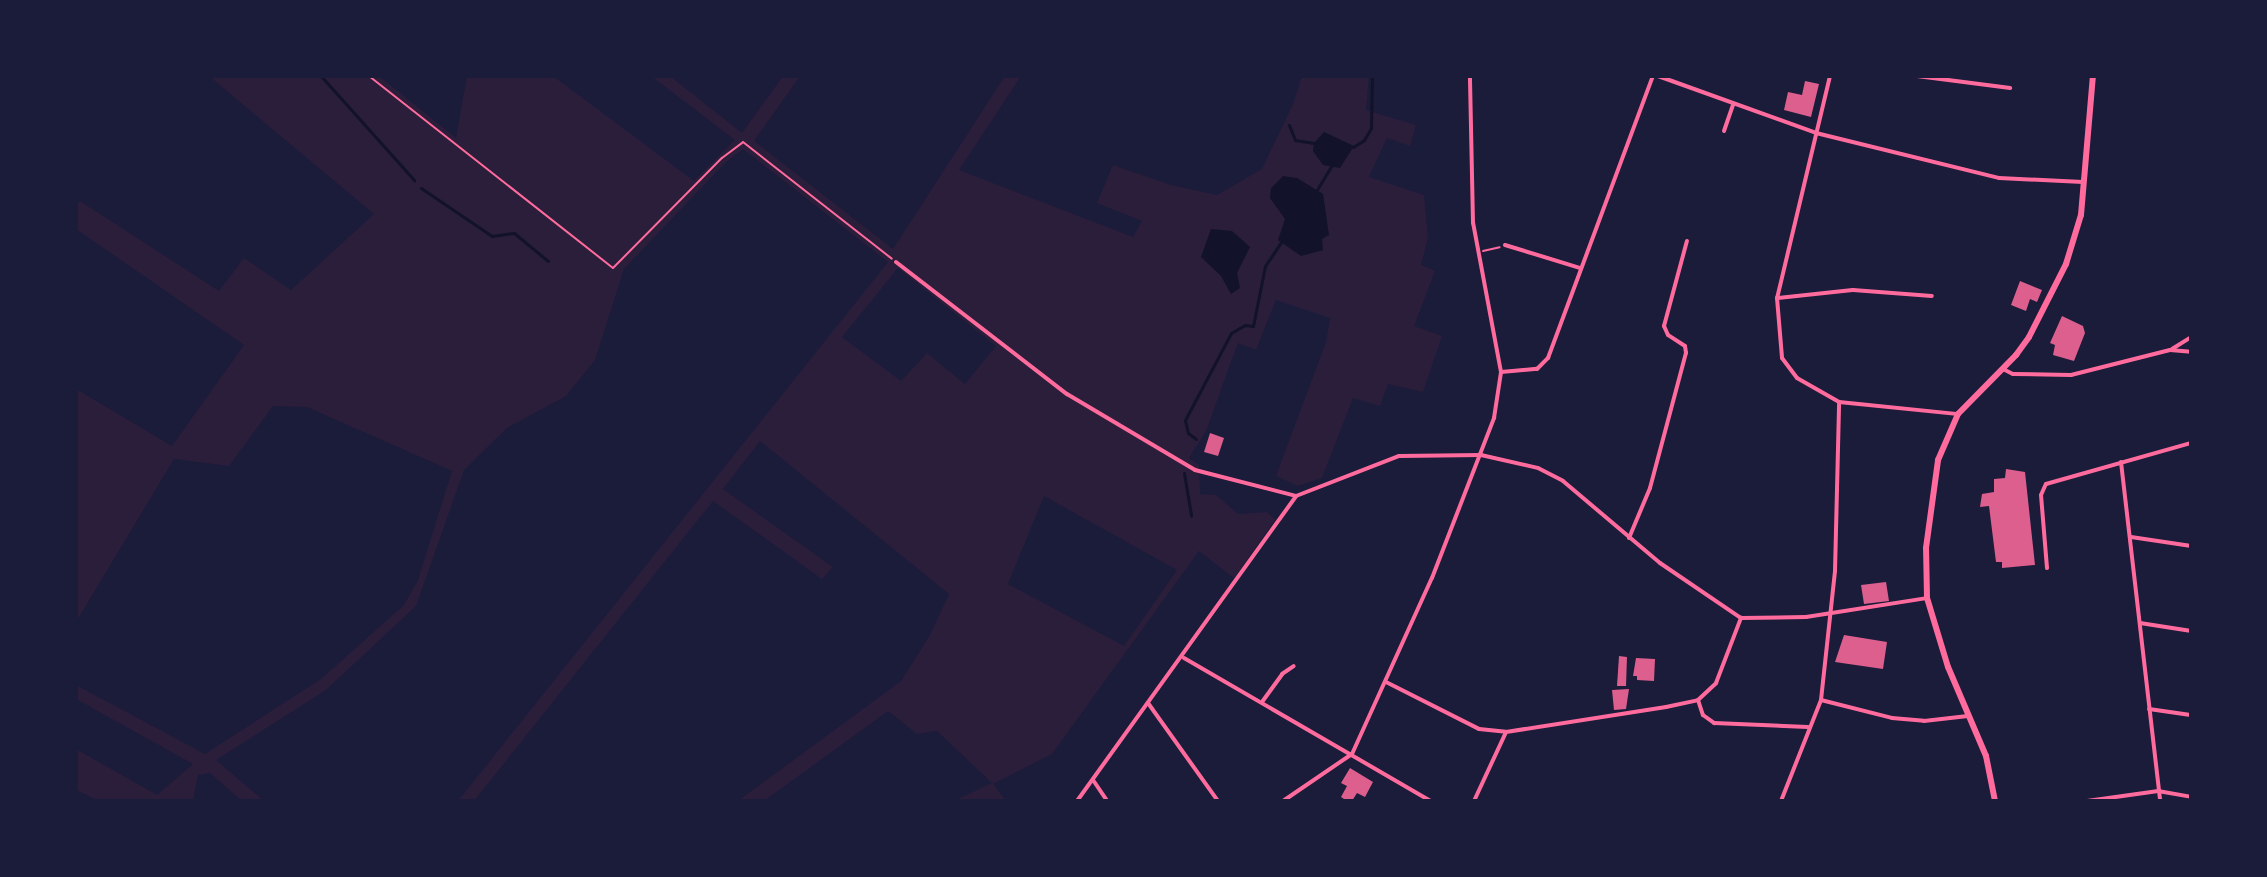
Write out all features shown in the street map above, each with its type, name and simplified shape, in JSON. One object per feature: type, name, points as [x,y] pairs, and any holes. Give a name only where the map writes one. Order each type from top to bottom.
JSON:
[{"type":"main road","points":[[1995,801],[1986,756],[1936,636],[1927,598],[1926,548],[1938,460],[1958,414],[2003,369],[2029,337],[2066,264],[2081,215],[2093,76]]},
{"type":"street","points":[[1283,801],[1352,754],[1386,682],[1494,418],[1501,372],[1476,252],[1471,195],[1470,76]]},
{"type":"street","points":[[1501,372],[1537,369],[1548,358],[1656,76],[1816,133],[1999,178],[2083,182]]},
{"type":"street","points":[[1830,76],[1777,298],[1782,358],[1797,378],[1839,402],[1958,414]]},
{"type":"street","points":[[1917,76],[2010,88]]},
{"type":"street","points":[[1724,131],[1733,105]]},
{"type":"street","points":[[1629,538],[1650,488],[1686,353],[1685,346],[1668,335],[1664,326],[1687,241]]},
{"type":"street","points":[[1505,245],[1580,268]]},
{"type":"street","points":[[896,262],[1067,394],[1109,421],[1195,470],[1296,496]]},
{"type":"street","points":[[1777,298],[1853,290],[1932,296]]},
{"type":"street","points":[[2003,369],[2013,374],[2071,375],[2170,350],[2191,337]]},
{"type":"street","points":[[2170,350],[2191,352]]},
{"type":"street","points":[[1781,801],[1821,700],[1833,612],[1839,402]]},
{"type":"street","points":[[2047,568],[2043,486],[2191,443]]},
{"type":"street","points":[[1077,801],[1296,496],[1399,456],[1481,455],[1538,468],[1563,481],[1660,563],[1741,618],[1783,619],[1927,598]]},
{"type":"street","points":[[2121,462],[2160,801]]},
{"type":"street","points":[[2131,537],[2191,546]]},
{"type":"street","points":[[1386,682],[1479,729],[1506,732],[1698,700],[1721,676],[1732,636],[1741,618]]},
{"type":"street","points":[[2140,623],[2191,631]]},
{"type":"street","points":[[1183,657],[1431,801]]},
{"type":"street","points":[[1262,702],[1282,674],[1294,666]]},
{"type":"street","points":[[1698,700],[1703,715],[1714,723],[1808,727]]},
{"type":"street","points":[[1821,700],[1924,721],[1970,715]]},
{"type":"street","points":[[1148,703],[1218,801]]},
{"type":"street","points":[[2149,709],[2191,715]]},
{"type":"street","points":[[1474,801],[1506,732]]},
{"type":"street","points":[[1093,780],[1107,801]]},
{"type":"street","points":[[2087,801],[2158,791],[2191,797]]},
{"type":"path","points":[[369,76],[613,268],[722,158],[743,142],[896,262]]},
{"type":"path","points":[[1476,252],[1505,245]]},
{"type":"shaded area","points":[[209,76],[379,76],[456,138],[467,76],[553,76],[694,181],[735,140],[651,76],[670,76],[742,133],[783,76],[800,76],[754,141],[893,249],[1005,76],[1021,76],[959,170],[1133,237],[1142,221],[1097,203],[1113,165],[1171,185],[1217,195],[1262,169],[1293,104],[1302,76],[1369,76],[1366,110],[1416,125],[1410,146],[1387,138],[1369,177],[1424,195],[1428,238],[1421,265],[1435,271],[1414,326],[1442,336],[1423,392],[1388,384],[1380,406],[1353,398],[1322,478],[1298,486],[1276,476],[1326,342],[1330,318],[1276,300],[1256,350],[1238,343],[1206,431],[1189,458],[1199,465],[1200,494],[1216,495],[1238,514],[1267,512],[1275,520],[1234,578],[1199,551],[1052,754],[993,784],[1006,801],[954,801],[992,783],[937,731],[917,734],[888,711],[764,801],[738,801],[901,681],[930,635],[949,594],[760,441],[723,489],[833,567],[822,579],[713,501],[474,801],[458,801],[888,262],[743,149],[724,164],[624,269],[595,360],[566,396],[507,428],[464,470],[416,606],[326,690],[216,760],[264,801],[242,801],[210,773],[198,775],[193,801],[99,801],[76,790],[76,749],[157,795],[193,764],[76,699],[76,685],[205,754],[321,679],[404,605],[418,580],[452,471],[307,407],[273,406],[229,466],[174,459],[76,622],[76,389],[172,446],[244,345],[76,229],[76,206],[80,201],[219,291],[244,258],[291,290],[374,214]],"holes":[[[898,268],[996,346],[965,384],[927,353],[901,381],[842,337]],[[1044,496],[1177,570],[1124,646],[1008,584]]]},
{"type":"shaded area","points":[[1324,132],[1354,146],[1340,168],[1323,165],[1313,151],[1314,143]]},
{"type":"shaded area","points":[[1283,176],[1297,178],[1323,194],[1329,235],[1322,239],[1323,250],[1301,256],[1278,240],[1285,219],[1270,198],[1271,188]]},
{"type":"shaded area","points":[[1211,229],[1232,231],[1250,247],[1237,273],[1240,288],[1231,294],[1221,276],[1201,257]]},
{"type":"building","points":[[1805,81],[1819,84],[1811,117],[1784,110],[1788,92],[1802,95]]},
{"type":"building","points":[[2020,281],[2042,290],[2037,302],[2030,299],[2026,311],[2011,305]]},
{"type":"building","points":[[2062,316],[2083,326],[2085,333],[2074,361],[2053,355],[2055,345],[2050,343]]},
{"type":"building","points":[[1210,433],[1224,438],[1218,456],[1204,452]]},
{"type":"building","points":[[2006,469],[2025,472],[2035,565],[2002,568],[2002,562],[1996,562],[1989,506],[1980,507],[1982,494],[1994,492],[1994,479],[2005,478]]},
{"type":"building","points":[[1886,582],[1889,601],[1864,604],[1861,585]]},
{"type":"building","points":[[1844,635],[1887,642],[1883,669],[1835,662]]},
{"type":"building","points":[[1619,656],[1627,657],[1626,686],[1617,686]]},
{"type":"building","points":[[1636,658],[1655,659],[1654,681],[1637,680],[1637,676],[1633,676]]},
{"type":"building","points":[[1629,689],[1626,709],[1614,710],[1612,690]]},
{"type":"building","points":[[1350,768],[1373,782],[1365,797],[1357,793],[1352,801],[1347,801],[1341,797],[1347,786],[1341,783]]},
{"type":"waterway","points":[[321,76],[414,180]]},
{"type":"waterway","points":[[1353,147],[1364,140],[1371,128],[1372,76]]},
{"type":"waterway","points":[[1289,125],[1295,140],[1314,143]]},
{"type":"waterway","points":[[1315,193],[1332,165]]},
{"type":"waterway","points":[[421,188],[492,236],[514,233],[548,261]]},
{"type":"waterway","points":[[1196,439],[1188,433],[1185,420],[1231,333],[1245,325],[1253,326],[1265,266],[1281,242]]},
{"type":"waterway","points":[[1184,473],[1191,515]]}]
